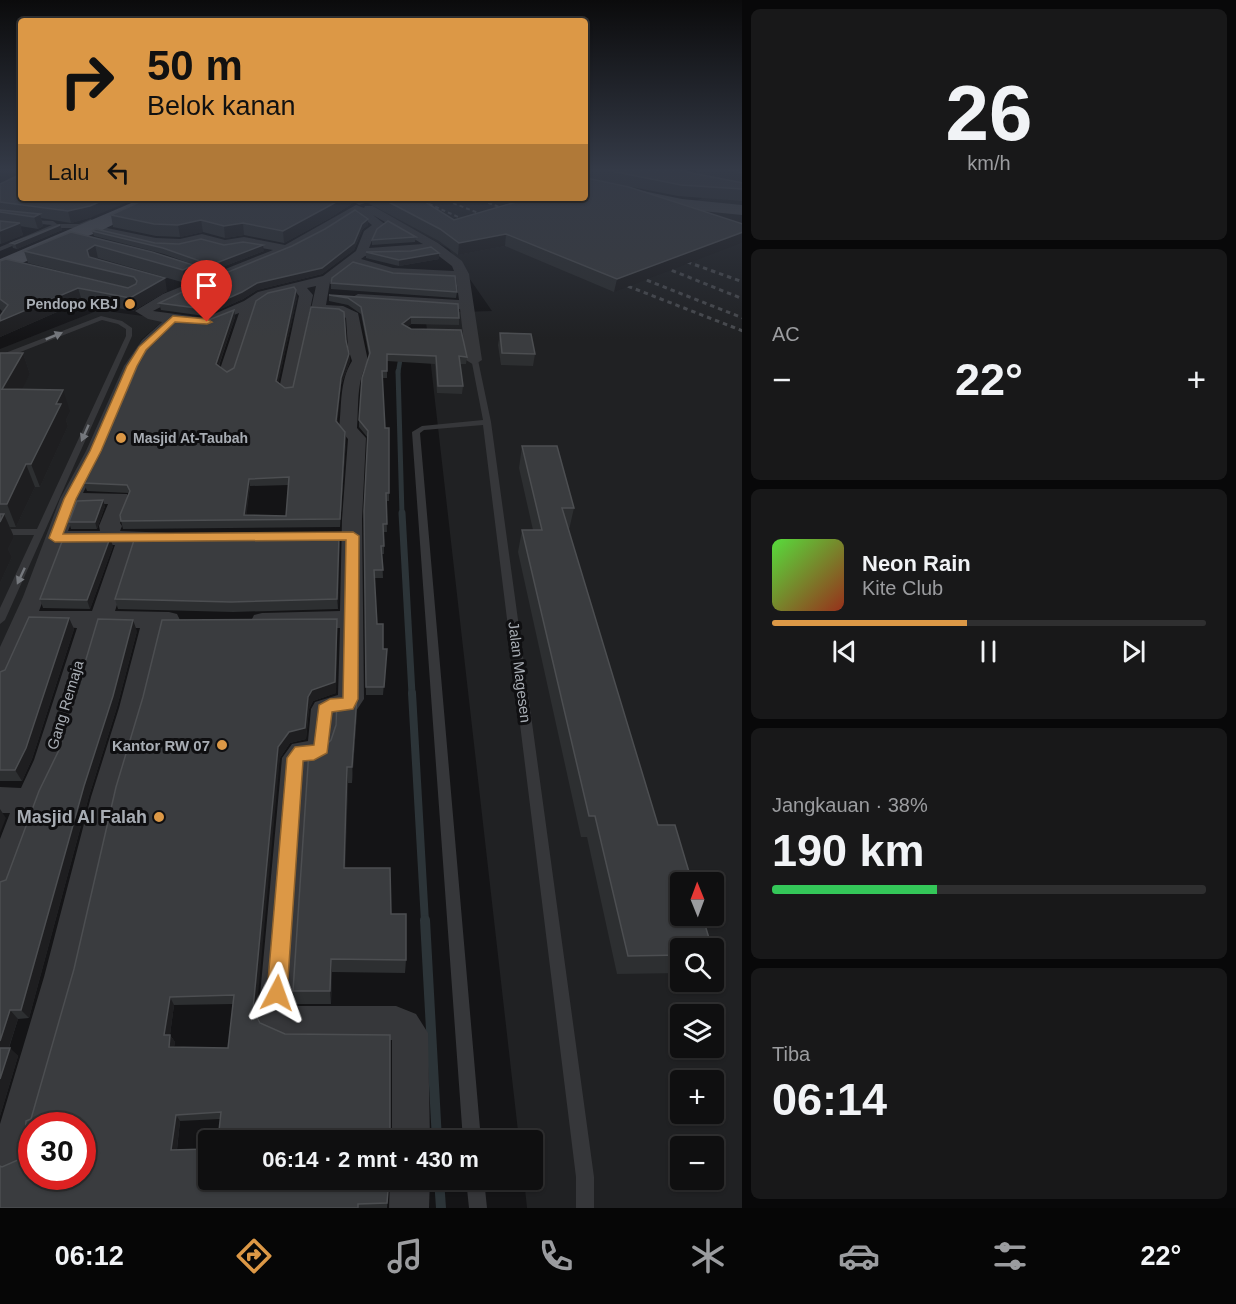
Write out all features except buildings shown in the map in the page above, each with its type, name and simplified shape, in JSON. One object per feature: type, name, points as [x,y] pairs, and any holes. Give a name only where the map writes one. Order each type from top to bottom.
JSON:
[{"type":"main road","points":[[2,260],[84,235],[101,226]]},
{"type":"street","points":[[329,226],[289,250],[186,290],[142,311],[173,319],[207,322],[249,304],[263,295],[298,287],[322,287],[417,301],[467,305]]},
{"type":"street","points":[[377,226],[369,231],[358,256],[322,287],[318,309],[344,311],[355,319],[356,348],[360,361],[354,371],[348,407],[350,407],[348,429],[357,438],[354,476],[342,536],[350,619],[349,703],[326,707],[321,748],[314,753],[301,752],[295,758],[275,1017],[287,1023],[396,1023],[407,1028],[410,1033],[411,1130]]},
{"type":"street","points":[[358,256],[383,270],[424,274],[463,274],[458,264],[434,246],[398,226]]},
{"type":"street","points":[[84,235],[163,243],[180,243],[202,238],[225,244],[244,242],[289,250]]},
{"type":"street","points":[[146,252],[163,243]]},
{"type":"street","points":[[358,256],[434,246]]},
{"type":"street","points":[[2,260],[32,271]]},
{"type":"street","points":[[195,270],[216,279]]},
{"type":"street","name":"Jalan Magesen","points":[[463,274],[467,305],[463,331],[474,360]]},
{"type":"street","points":[[162,283],[186,290]]},
{"type":"street","points":[[287,389],[294,356],[294,342],[306,295],[298,287]]},
{"type":"street","points":[[227,372],[249,304]]},
{"type":"street","points":[[0,674],[24,618],[48,535],[95,451],[132,366],[147,343],[173,319]]},
{"type":"street","name":"Gang Remaja","points":[[0,879],[29,801],[48,760],[96,619],[118,538],[112,526],[109,526],[120,498],[70,499]]},
{"type":"street","points":[[48,535],[184,538]]},
{"type":"street","points":[[24,618],[188,621]]},
{"type":"street","points":[[243,621],[350,619]]},
{"type":"street","points":[[11,1151],[61,977],[105,797],[132,708],[154,620]]},
{"type":"street","points":[[0,800],[29,801]]},
{"type":"street","points":[[409,1208],[410,1190]]},
{"type":"lane","points":[[2,260],[17,242],[54,226]]},
{"type":"lane","points":[[19,231],[38,233]]},
{"type":"lane","points":[[0,239],[17,242]]},
{"type":"lane","points":[[0,358],[101,318],[120,322],[129,328],[129,336],[48,535],[0,620]]},
{"type":"lane","name":"Jalan Magesen","points":[[474,360],[487,422],[585,1177],[585,1208]]},
{"type":"lane","points":[[471,1130],[416,432],[422,428],[487,422]]},
{"type":"lane","points":[[0,532],[48,535]]},
{"type":"lane","points":[[476,1190],[478,1208]]},
{"type":"shaded area","points":[[409,226],[742,226],[742,1208],[527,1208],[525,1190],[543,1190],[543,1130],[518,1130],[425,313],[492,311],[449,249]]},
{"type":"shaded area","points":[[99,310],[165,319],[141,340],[0,666],[0,349]]},
{"type":"waterway","points":[[398,373],[401,355]]},
{"type":"waterway","points":[[398,373],[402,515]]},
{"type":"waterway","points":[[402,513],[412,694]]},
{"type":"waterway","points":[[412,693],[425,922]]},
{"type":"waterway","points":[[425,920],[436,1130]]},
{"type":"waterway","points":[[440,1190],[441,1208]]},
{"type":"railway","points":[[675,257],[683,260]]},
{"type":"railway","points":[[679,259],[742,282]]},
{"type":"railway","points":[[656,264],[742,299]]},
{"type":"railway","points":[[631,274],[742,318]]},
{"type":"railway","points":[[612,280],[742,331]]},
{"type":"place","name":"Pendopo KBJ","points":[[130,304]]},
{"type":"place","name":"Masjid At-Taubah","points":[[121,438]]},
{"type":"place","name":"Kantor RW 07","points":[[222,745]]},
{"type":"place","name":"Masjid Al Falah","points":[[159,817]]},
{"type":"route","points":[[207,322],[173,319],[147,343],[132,366],[95,451],[70,499],[55,538],[200,539],[353,536],[350,619],[351,699],[347,704],[324,709],[321,748],[314,753],[301,752],[295,758],[277,993]]}]
